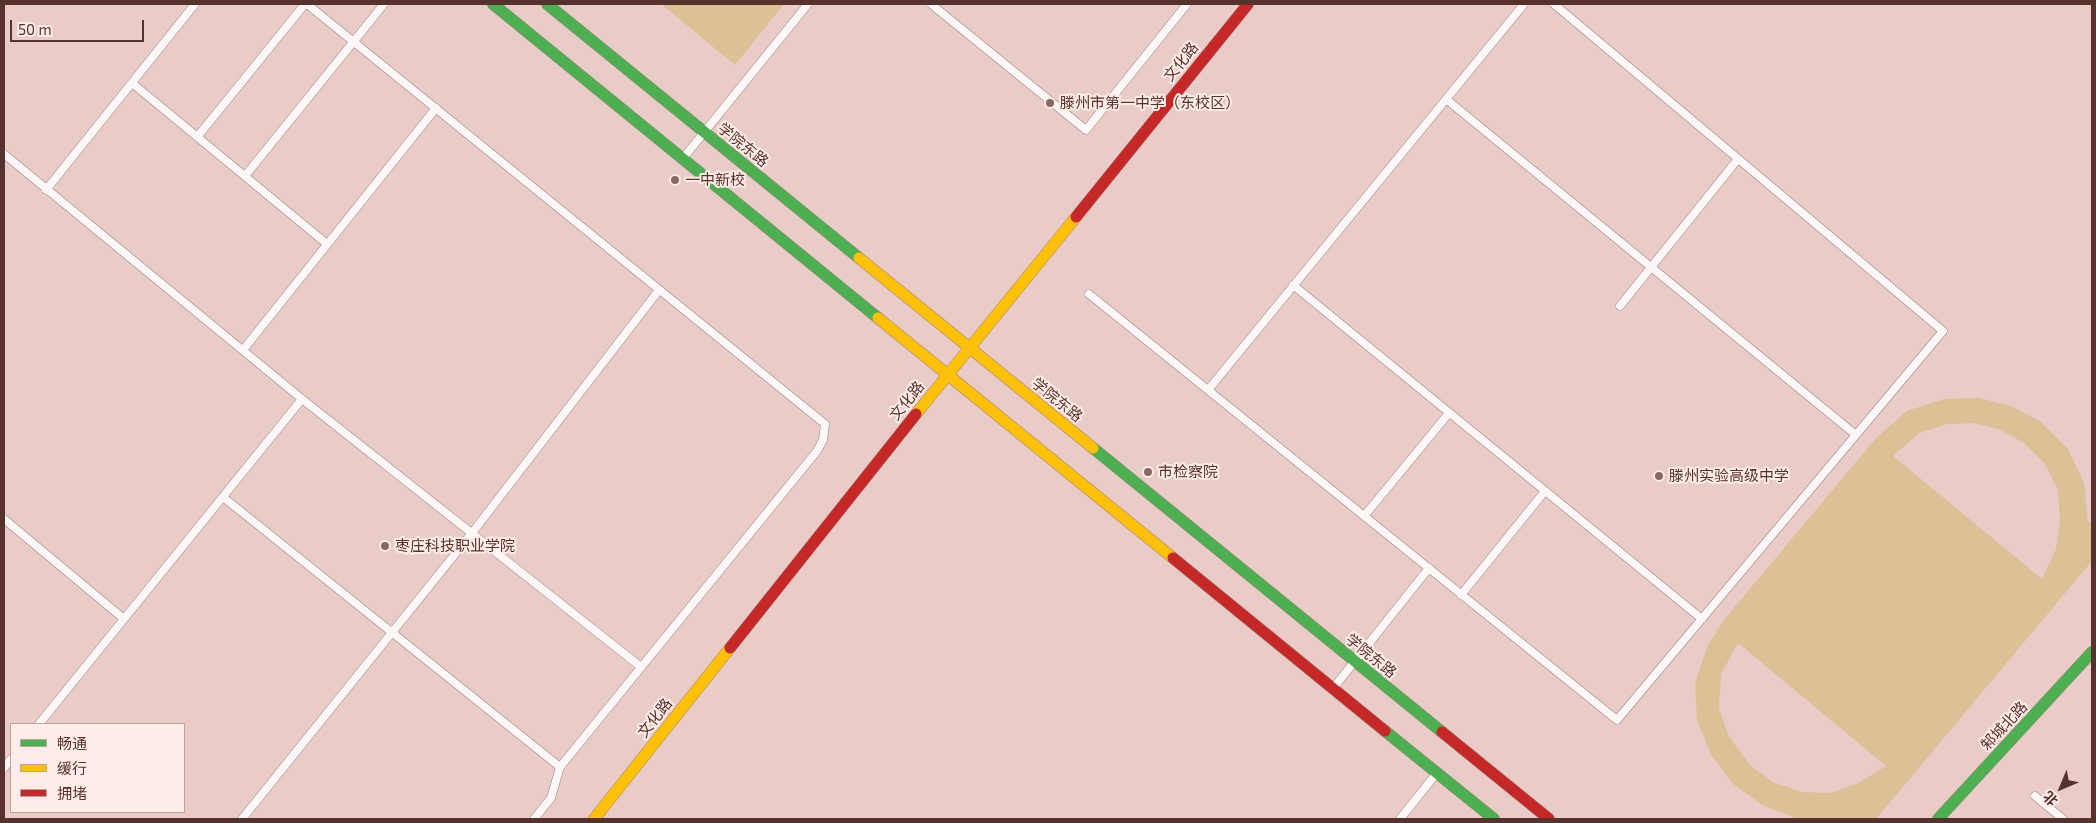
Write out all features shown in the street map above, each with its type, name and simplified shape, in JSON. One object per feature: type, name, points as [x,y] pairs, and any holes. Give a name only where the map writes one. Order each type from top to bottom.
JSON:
[{"type":"main road","points":[[493,4],[682,160],[1437,773],[1478,811],[1494,819]]},
{"type":"main road","name":"学院东路","points":[[547,4],[1549,819]]},
{"type":"main road","name":"文化路","points":[[594,819],[947,375],[1248,4]]},
{"type":"main road","name":"邾城北路","points":[[1938,819],[2092,652]]},
{"type":"lane","points":[[46,190],[195,4]]},
{"type":"lane","points":[[198,136],[306,4],[825,424],[823,440],[817,450],[560,767],[551,798],[534,819]]},
{"type":"lane","points":[[245,176],[384,4]]},
{"type":"lane","points":[[682,160],[808,4]]},
{"type":"lane","points":[[931,4],[1086,130],[1187,4]]},
{"type":"lane","points":[[1208,390],[1524,4]]},
{"type":"lane","points":[[1089,294],[1617,720],[1944,330],[1554,4]]},
{"type":"lane","points":[[132,83],[327,244]]},
{"type":"lane","points":[[1446,99],[1856,435]]},
{"type":"lane","points":[[243,350],[436,108]]},
{"type":"lane","points":[[4,154],[302,399],[641,667]]},
{"type":"lane","points":[[1620,306],[1738,159]]},
{"type":"lane","points":[[1293,285],[1702,619]]},
{"type":"lane","points":[[242,819],[472,533],[659,290]]},
{"type":"lane","points":[[40,723],[302,399]]},
{"type":"lane","points":[[1364,515],[1449,413]]},
{"type":"lane","points":[[1461,594],[1546,491]]},
{"type":"lane","points":[[222,497],[560,767]]},
{"type":"lane","points":[[4,519],[124,619]]},
{"type":"lane","points":[[1333,688],[1429,568]]},
{"type":"lane","points":[[1400,819],[1437,773]]},
{"type":"lane","points":[[2035,796],[2063,819]]},
{"type":"shaded area","points":[[661,4],[784,4],[735,65]]},
{"type":"shaded area","points":[[1979,398],[2011,406],[2041,422],[2068,449],[2084,483],[2088,521],[2092,524],[2092,561],[1876,819],[1798,819],[1762,805],[1733,784],[1712,756],[1697,721],[1695,683],[1708,645],[1723,621],[1876,438],[1907,411],[1944,399]],"holes":[[[1975,423],[2001,430],[2024,443],[2045,464],[2058,490],[2060,520],[2056,549],[2042,579],[1893,456],[1919,433],[1947,424]],[[1738,643],[1886,766],[1859,783],[1831,793],[1801,792],[1773,782],[1750,765],[1729,737],[1719,709],[1721,674]]]},
{"type":"traffic: fast","points":[[493,4],[878,318]]},
{"type":"traffic: fast","points":[[547,4],[859,258]]},
{"type":"traffic: fast","points":[[1093,448],[1442,732]]},
{"type":"traffic: fast","points":[[1938,819],[2092,652]]},
{"type":"traffic: fast","points":[[1385,731],[1494,819]]},
{"type":"traffic: slow","points":[[916,414],[1076,217]]},
{"type":"traffic: slow","points":[[859,258],[1093,448]]},
{"type":"traffic: slow","points":[[878,318],[1173,558]]},
{"type":"traffic: slow","points":[[594,819],[730,648]]},
{"type":"traffic: jam","points":[[1076,217],[1248,4]]},
{"type":"traffic: jam","points":[[730,648],[916,414]]},
{"type":"traffic: jam","points":[[1173,558],[1385,731]]},
{"type":"traffic: jam","points":[[1442,732],[1549,819]]},
{"type":"place","name":"滕州市第一中学（东校区）","points":[[1050,103]]},
{"type":"place","name":"一中新校","points":[[675,180]]},
{"type":"place","name":"市检察院","points":[[1148,472]]},
{"type":"place","name":"滕州实验高级中学","points":[[1659,476]]},
{"type":"place","name":"枣庄科技职业学院","points":[[385,546]]}]
